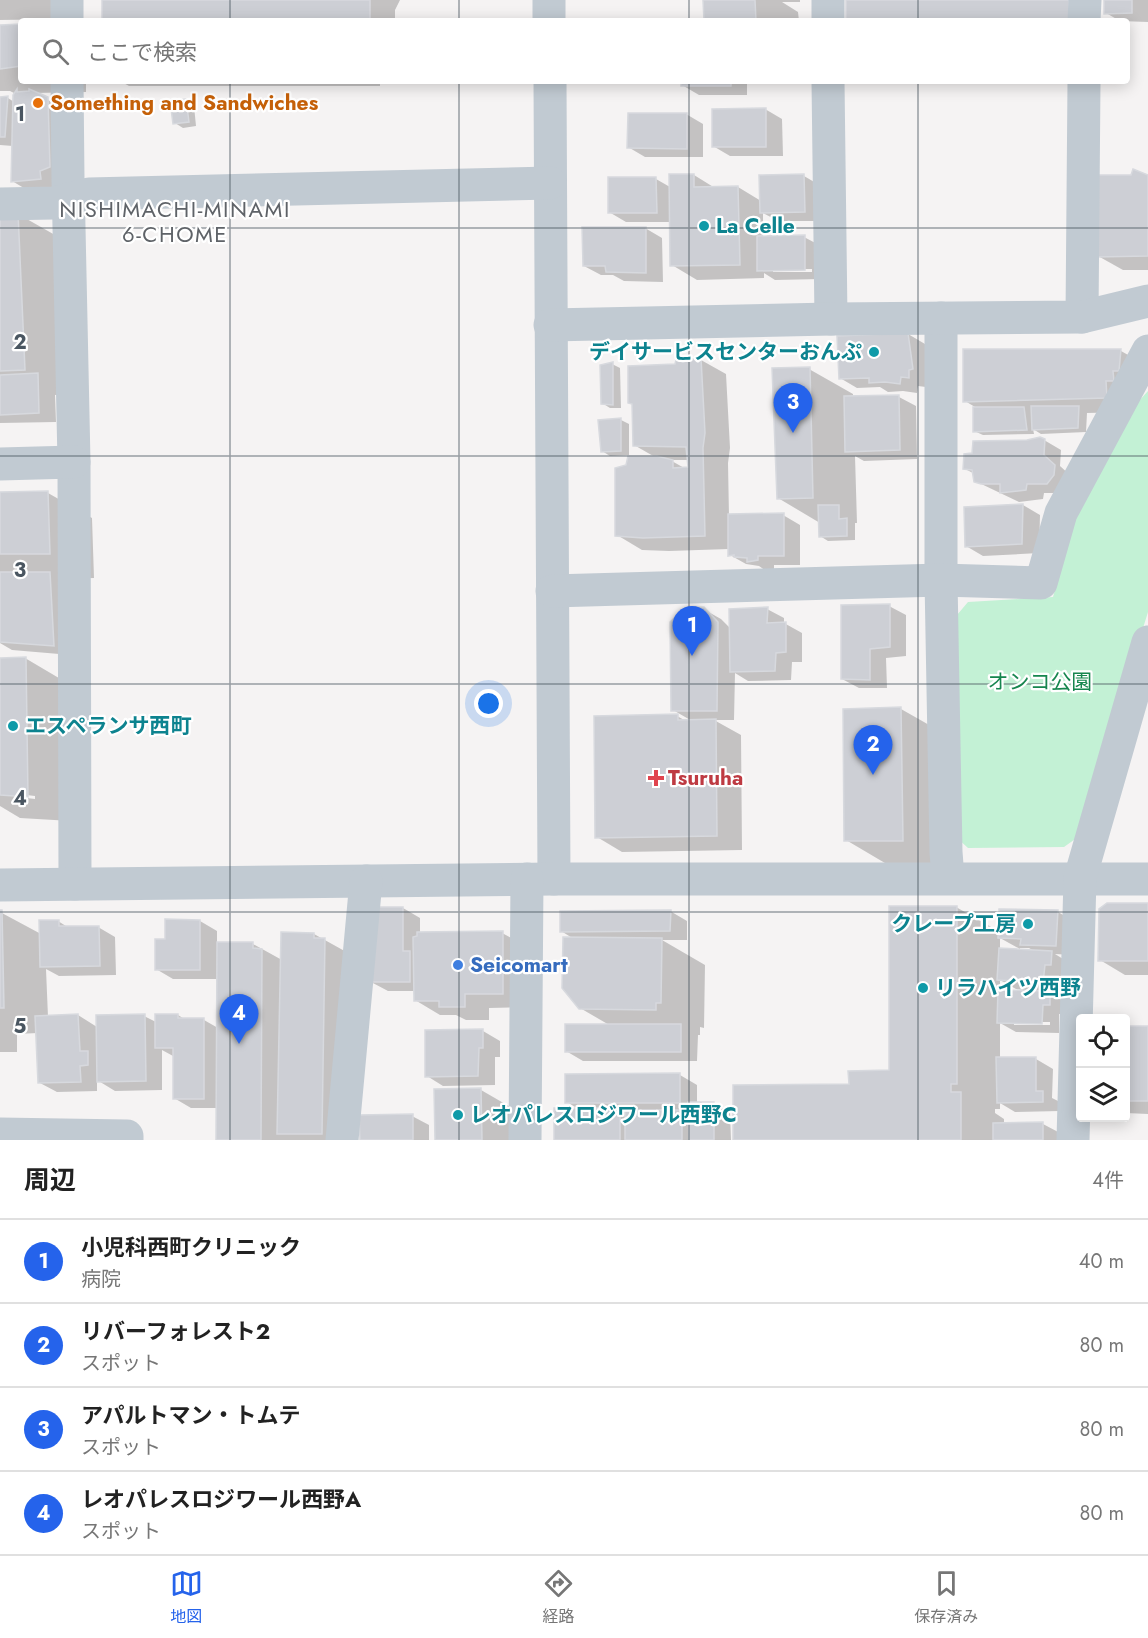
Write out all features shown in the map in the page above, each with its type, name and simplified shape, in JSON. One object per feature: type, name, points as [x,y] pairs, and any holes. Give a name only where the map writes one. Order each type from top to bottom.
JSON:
[{"type":"street","points":[[67,0],[67,18]]},
{"type":"street","points":[[549,0],[549,18]]},
{"type":"street","points":[[828,0],[828,18]]},
{"type":"street","points":[[1084,18],[1085,0]]},
{"type":"street","points":[[67,84],[74,462],[75,884]]},
{"type":"street","points":[[525,1140],[540,879],[552,591],[549,84]]},
{"type":"street","points":[[828,84],[831,319]]},
{"type":"street","points":[[1083,317],[1084,84]]},
{"type":"street","points":[[0,204],[54,203],[89,194],[550,183]]},
{"type":"street","points":[[550,325],[1083,317],[1148,301]]},
{"type":"street","points":[[941,318],[941,580],[945,840],[948,879]]},
{"type":"street","points":[[552,591],[941,580],[1041,583],[1061,513],[1148,351]]},
{"type":"street","points":[[0,464],[74,462]]},
{"type":"street","points":[[1073,1140],[1080,878],[1148,642]]},
{"type":"street","points":[[0,885],[540,879],[1148,879]]},
{"type":"street","points":[[342,1140],[366,881]]},
{"type":"street","points":[[0,1134],[127,1136],[127,1140]]},
{"type":"green space","name":"オンコ公園","points":[[1148,391],[1148,612],[1078,837],[1064,847],[968,848],[956,837],[957,615],[968,602],[1053,597],[1075,520],[1138,402]]},
{"type":"building","points":[[102,0],[370,0],[370,18],[102,18]]},
{"type":"building","points":[[703,0],[755,0],[756,18],[704,18]]},
{"type":"building","points":[[846,0],[1069,0],[1069,18],[846,18]]},
{"type":"building","points":[[1104,0],[1132,0],[1132,13],[1104,14]]},
{"type":"building","points":[[18,24],[18,66],[0,69],[0,25]]},
{"type":"building","points":[[681,84],[731,84],[731,86],[681,86]]},
{"type":"building","points":[[17,89],[17,92],[29,91],[29,89],[48,97],[50,167],[40,171],[41,179],[11,182],[13,95]]},
{"type":"building","points":[[8,96],[5,137],[0,137],[0,97]]},
{"type":"building","points":[[186,99],[189,122],[173,124],[170,101]]},
{"type":"building","points":[[766,108],[766,147],[712,147],[712,109]]},
{"type":"building","points":[[628,113],[687,113],[687,149],[627,148]]},
{"type":"building","points":[[1133,169],[1148,175],[1148,256],[1096,257],[1096,175],[1131,175]]},
{"type":"building","name":"La Celle","points":[[669,174],[694,174],[694,187],[738,186],[740,265],[670,266]]},
{"type":"building","points":[[804,174],[805,212],[760,213],[759,175]]},
{"type":"building","points":[[608,177],[656,177],[657,213],[608,213]]},
{"type":"building","points":[[18,212],[25,370],[0,371],[0,213]]},
{"type":"building","points":[[582,227],[646,227],[646,273],[606,272],[605,266],[583,266]]},
{"type":"building","points":[[805,235],[805,270],[757,271],[757,236]]},
{"type":"building","name":"デイサービスセンターおんぷ","points":[[908,333],[913,369],[909,370],[909,378],[901,377],[900,384],[869,383],[869,378],[839,379],[837,336]]},
{"type":"building","points":[[963,349],[1121,349],[1119,371],[1113,371],[1114,381],[1106,381],[1107,398],[963,402]]},
{"type":"building","points":[[701,358],[705,433],[703,448],[705,536],[643,538],[615,536],[615,468],[626,465],[628,456],[657,456],[673,460],[673,468],[688,467],[686,447],[633,446],[632,404],[628,403],[628,366],[675,364],[676,360]]},
{"type":"building","points":[[613,362],[613,405],[601,404],[600,365]]},
{"type":"building","points":[[810,367],[813,498],[777,499],[772,368]]},
{"type":"building","points":[[38,373],[39,413],[0,415],[0,375]]},
{"type":"building","points":[[899,395],[900,450],[845,452],[844,396]]},
{"type":"building","points":[[1031,406],[1079,406],[1078,428],[1032,430]]},
{"type":"building","points":[[973,407],[1024,407],[1027,430],[973,432]]},
{"type":"building","points":[[621,418],[621,451],[601,452],[598,420]]},
{"type":"building","points":[[1040,437],[1045,439],[1044,455],[1055,465],[1054,475],[1047,484],[1027,484],[1026,490],[1000,493],[1000,484],[974,482],[972,470],[963,469],[964,454],[972,453],[973,441],[1027,440]]},
{"type":"building","points":[[48,491],[50,554],[0,554],[0,492]]},
{"type":"building","points":[[1023,504],[1022,544],[965,547],[964,507]]},
{"type":"building","points":[[818,505],[839,505],[839,519],[847,518],[847,536],[819,537]]},
{"type":"building","points":[[784,513],[784,556],[758,556],[758,560],[747,562],[747,558],[728,556],[728,514]]},
{"type":"building","points":[[0,572],[50,572],[54,646],[0,642]]},
{"type":"building","points":[[890,604],[890,647],[870,649],[870,680],[841,679],[841,605]]},
{"type":"building","points":[[704,607],[718,622],[717,711],[671,711],[670,622],[685,608]]},
{"type":"building","points":[[768,607],[767,623],[786,622],[786,652],[776,653],[775,671],[730,672],[729,609]]},
{"type":"building","name":"エスペランサ西町","points":[[26,657],[28,797],[0,795],[0,658]]},
{"type":"building","points":[[901,707],[903,841],[844,841],[843,709]]},
{"type":"building","name":"Tsuruha","points":[[678,714],[678,720],[716,719],[717,836],[595,838],[594,716]]},
{"type":"building","points":[[1107,903],[1148,903],[1148,961],[1098,961],[1099,909]]},
{"type":"building","name":"リラハイツ西野","points":[[889,906],[957,906],[957,1084],[951,1084],[951,1092],[961,1092],[961,1140],[733,1140],[733,1085],[849,1084],[848,1071],[889,1070]]},
{"type":"building","points":[[370,907],[403,907],[403,951],[410,951],[410,982],[369,982]]},
{"type":"building","name":"クレープ工房","points":[[999,909],[1058,910],[1056,946],[1020,945],[1021,939],[998,938]]},
{"type":"building","points":[[0,910],[2,910],[4,1008],[0,1008]]},
{"type":"building","points":[[671,910],[670,931],[560,932],[560,911]]},
{"type":"building","points":[[165,919],[200,920],[200,970],[155,970],[155,939],[165,939]]},
{"type":"building","points":[[39,920],[59,920],[59,926],[99,926],[100,966],[40,967]]},
{"type":"building","name":"Seicomart","points":[[503,931],[503,994],[465,994],[465,1007],[439,1007],[439,1001],[414,1001],[413,937],[417,936],[417,932]]},
{"type":"building","points":[[281,932],[314,933],[314,938],[325,938],[322,1134],[277,1134]]},
{"type":"building","points":[[563,937],[662,938],[661,1003],[656,1003],[656,1010],[579,1009],[562,988]]},
{"type":"building","points":[[217,942],[253,942],[253,948],[262,949],[261,1140],[216,1140]]},
{"type":"building","points":[[999,948],[1052,951],[1051,965],[1045,965],[1043,983],[997,980]]},
{"type":"building","points":[[998,990],[1050,991],[1050,1005],[1043,1005],[1042,1024],[997,1023]]},
{"type":"building","points":[[78,1014],[80,1051],[88,1051],[88,1065],[80,1066],[81,1082],[38,1083],[35,1016]]},
{"type":"building","points":[[145,1014],[146,1081],[97,1082],[96,1015]]},
{"type":"building","points":[[155,1014],[178,1014],[178,1018],[204,1018],[204,1099],[173,1099],[173,1048],[155,1048]]},
{"type":"building","points":[[565,1024],[681,1024],[681,1052],[565,1052]]},
{"type":"building","points":[[1130,1026],[1148,1026],[1148,1101],[1130,1101]]},
{"type":"building","points":[[483,1029],[483,1048],[479,1048],[478,1076],[425,1077],[425,1030]]},
{"type":"building","points":[[996,1057],[1036,1057],[1036,1091],[1043,1091],[1043,1102],[997,1103]]},
{"type":"building","points":[[680,1073],[680,1103],[565,1103],[565,1074]]},
{"type":"building","name":"レオパレスロジワール西野C","points":[[481,1088],[482,1140],[435,1140],[434,1089]]},
{"type":"building","points":[[688,1102],[714,1102],[714,1140],[689,1140]]},
{"type":"building","points":[[554,1108],[620,1108],[620,1140],[554,1140]]},
{"type":"building","points":[[625,1110],[682,1110],[682,1140],[625,1140]]},
{"type":"building","points":[[413,1114],[413,1140],[360,1140],[359,1115]]},
{"type":"building","points":[[1043,1122],[1043,1140],[993,1140],[993,1123]]},
{"type":"place","name":"Something and Sandwiches","points":[[38,103]]},
{"type":"place","name":"La Celle","points":[[704,226]]},
{"type":"place","name":"デイサービスセンターおんぷ","points":[[874,352]]},
{"type":"place","name":"アパルトマン・トムテ","points":[[793,433]]},
{"type":"place","name":"小児科西町クリニック","points":[[692,656]]},
{"type":"place","name":"エスペランサ西町","points":[[13,726]]},
{"type":"place","name":"リバーフォレスト2","points":[[873,775]]},
{"type":"place","name":"Tsuruha","points":[[656,778]]},
{"type":"place","name":"クレープ工房","points":[[1028,924]]},
{"type":"place","name":"Seicomart","points":[[458,965]]},
{"type":"place","name":"リラハイツ西野","points":[[923,988]]},
{"type":"place","name":"レオパレスロジワール西野A","points":[[239,1044]]},
{"type":"place","name":"レオパレスロジワール西野C","points":[[458,1115]]},
{"type":"district","name":"NISHIMACHI-MINAMI 6-CHOME","points":[[175,222]]}]
